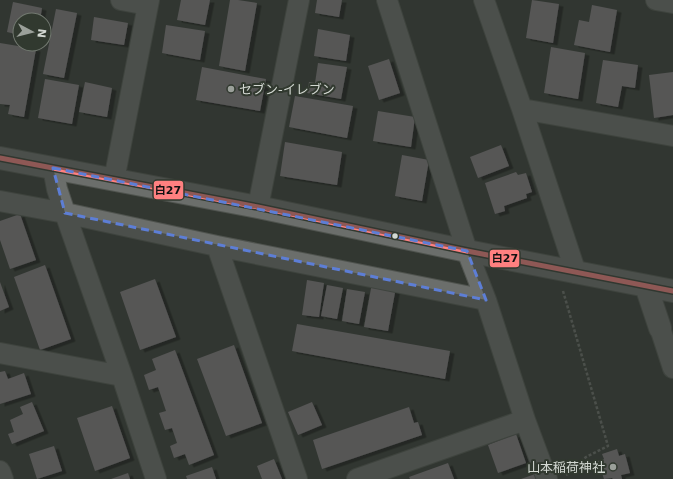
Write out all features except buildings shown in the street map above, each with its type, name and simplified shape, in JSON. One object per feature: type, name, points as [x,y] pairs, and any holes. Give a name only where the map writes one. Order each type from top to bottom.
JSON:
[{"type":"street","points":[[114,180],[148,3],[121,0]]},
{"type":"street","points":[[258,207],[299,0]]},
{"type":"street","points":[[387,0],[470,259],[484,295],[525,420],[547,479]]},
{"type":"street","points":[[484,0],[522,109],[570,281]]},
{"type":"street","points":[[656,0],[673,3]]},
{"type":"street","points":[[522,109],[673,136]]},
{"type":"street","points":[[0,158],[258,207],[470,259],[570,281],[649,295],[673,291]]},
{"type":"street","points":[[53,168],[57,189],[64,211],[122,376],[156,479]]},
{"type":"street","points":[[0,200],[64,211],[217,246],[484,295]]},
{"type":"street","points":[[217,246],[297,479]]},
{"type":"street","points":[[649,295],[671,356]]},
{"type":"street","points":[[0,353],[122,376]]},
{"type":"street","points":[[357,479],[525,420]]},
{"type":"street","points":[[0,471],[2,479]]},
{"type":"path","points":[[561,479],[586,457],[608,446],[570,312],[570,281]]},
{"type":"highlighted area","points":[[53,168],[467,251],[486,300],[65,213]]},
{"type":"transit line","name":"白27","points":[[0,158],[258,207],[467,251],[673,291]]},
{"type":"place","name":"セブン-イレブン","points":[[231,89]]},
{"type":"place","name":"山本稲荷神社","points":[[613,467]]}]
